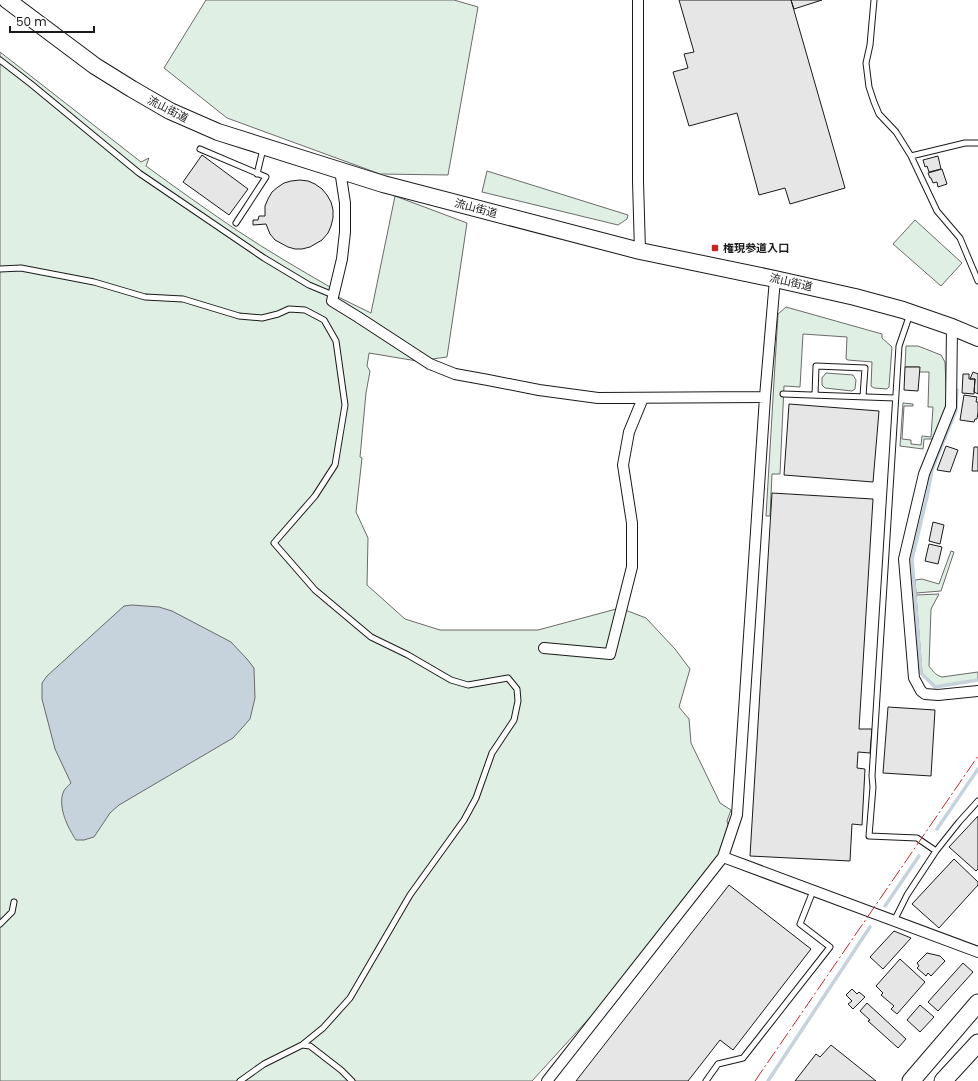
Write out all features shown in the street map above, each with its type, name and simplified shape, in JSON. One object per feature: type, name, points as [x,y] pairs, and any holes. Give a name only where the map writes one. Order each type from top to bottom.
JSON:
[{"type":"highway","points":[[911,1081],[978,1003]]},
{"type":"highway","points":[[923,1081],[978,1021]]},
{"type":"highway","points":[[943,1081],[978,1043]]},
{"type":"highway","points":[[947,1081],[978,1054]]},
{"type":"main road","name":"流山街道","points":[[7,0],[95,66],[170,111],[218,132],[383,184],[640,251],[776,278],[855,297],[910,313],[952,327],[978,338]]},
{"type":"street","points":[[638,0],[638,181],[640,251]]},
{"type":"street","points":[[340,170],[345,203],[345,232],[342,259],[332,301],[430,364],[455,374],[539,390],[598,398],[765,396]]},
{"type":"street","points":[[547,1081],[723,857],[737,815],[765,396],[776,278]]},
{"type":"street","points":[[952,327],[951,407],[924,474],[904,559],[914,678],[925,694],[938,695],[978,690]]},
{"type":"street","points":[[544,648],[610,654],[632,567],[632,523],[623,465],[628,432],[643,398]]},
{"type":"street","points":[[723,857],[978,952]]},
{"type":"lane","points":[[874,0],[870,46],[866,63],[869,88],[879,114],[896,132],[911,156],[937,211],[960,238],[978,281]]},
{"type":"lane","points":[[0,60],[139,173],[264,258],[309,285],[334,296]]},
{"type":"lane","points":[[911,156],[965,143],[978,143]]},
{"type":"lane","points":[[258,174],[264,147]]},
{"type":"lane","points":[[200,149],[266,177],[236,223]]},
{"type":"lane","points":[[0,269],[21,268],[94,282],[145,298],[183,299],[239,316],[262,318],[278,314],[289,309],[305,310],[324,320],[336,341],[345,405],[335,464],[315,496],[274,543],[315,590],[370,637],[408,655],[451,680],[468,685],[508,678],[517,689],[518,701],[514,720],[492,753],[476,798],[464,820],[410,895],[350,998],[323,1028],[302,1044],[264,1064],[240,1081]]},
{"type":"lane","points":[[910,313],[899,346],[869,836],[917,838],[936,851]]},
{"type":"lane","points":[[815,395],[816,366],[865,368],[863,396]]},
{"type":"lane","points":[[783,394],[895,398]]},
{"type":"lane","points":[[894,921],[908,895],[936,851],[978,801]]},
{"type":"lane","points":[[706,1081],[718,1064],[743,1058],[830,947],[800,924],[813,890]]},
{"type":"lane","points":[[0,924],[12,912],[14,902]]},
{"type":"lane","points":[[302,1044],[310,1046],[341,1070],[352,1081]]},
{"type":"green space","points":[[206,0],[454,0],[478,7],[448,175],[380,174],[227,118],[164,68]]},
{"type":"green space","points":[[0,52],[141,162],[149,158],[146,166],[203,207],[261,246],[330,287],[328,292],[371,313],[395,196],[467,223],[447,357],[417,361],[369,353],[367,366],[370,371],[366,393],[360,457],[362,458],[356,512],[368,538],[367,585],[405,619],[440,630],[538,630],[620,608],[646,618],[675,649],[690,669],[679,707],[689,719],[691,743],[720,803],[731,810],[727,821],[733,840],[614,991],[532,1081],[0,1081]]},
{"type":"green space","points":[[487,171],[628,215],[627,219],[618,225],[482,192]]},
{"type":"green space","points":[[915,220],[962,263],[941,286],[893,244]]},
{"type":"green space","points":[[786,307],[882,334],[882,338],[892,347],[889,387],[887,389],[874,388],[871,386],[872,362],[846,359],[847,337],[803,334],[800,387],[784,386],[780,474],[772,474],[770,516],[766,516],[778,314]]},
{"type":"green space","points":[[906,346],[918,346],[941,355],[945,362],[947,406],[933,439],[924,439],[923,449],[900,446],[903,403],[913,404],[913,406],[904,406],[902,439],[911,440],[911,444],[921,445],[922,436],[931,437],[933,407],[928,407],[929,372],[919,372],[919,367],[905,367]]},
{"type":"green space","points":[[826,373],[853,375],[856,380],[855,389],[852,391],[825,388],[822,385],[822,378]]},
{"type":"green space","points":[[951,551],[954,552],[941,591],[916,593],[915,580],[922,579],[939,584]]},
{"type":"green space","points":[[939,594],[931,609],[929,666],[936,674],[942,677],[978,672],[978,680],[936,686],[922,673],[916,595]]},
{"type":"shaded area","points":[[132,605],[159,607],[172,611],[231,642],[254,668],[255,698],[250,719],[233,738],[119,805],[110,813],[94,837],[84,840],[76,840],[67,824],[62,805],[64,792],[71,783],[55,749],[42,699],[42,683],[47,676],[124,606]]},
{"type":"building","points":[[679,0],[791,0],[845,188],[790,204],[785,188],[759,195],[737,113],[689,126],[673,72],[688,68],[684,54],[694,52]]},
{"type":"building","points":[[791,0],[822,0],[794,9]]},
{"type":"building","points":[[202,155],[248,189],[229,215],[183,182]]},
{"type":"building","points":[[938,156],[941,169],[929,172],[927,166],[925,167],[923,160]]},
{"type":"building","points":[[942,169],[947,184],[938,187],[937,182],[933,183],[928,173]]},
{"type":"building","points":[[300,180],[308,181],[322,189],[331,202],[333,218],[328,233],[322,240],[310,247],[295,249],[275,240],[270,234],[266,224],[253,225],[253,220],[258,220],[259,216],[265,216],[265,206],[272,192],[284,183]]},
{"type":"building","points":[[905,367],[920,367],[918,391],[904,390]]},
{"type":"building","points":[[973,372],[978,374],[978,394],[974,392],[975,379],[970,379]]},
{"type":"building","points":[[963,374],[969,374],[969,379],[975,379],[974,394],[962,393]]},
{"type":"building","points":[[964,395],[977,397],[976,402],[978,402],[978,412],[977,419],[975,419],[974,422],[960,420]]},
{"type":"building","points":[[789,404],[879,411],[873,482],[784,475]]},
{"type":"building","points":[[946,446],[958,450],[950,472],[937,470]]},
{"type":"building","points":[[974,447],[978,447],[978,471],[972,471]]},
{"type":"building","points":[[772,493],[873,499],[859,729],[872,729],[870,753],[858,752],[857,768],[865,769],[862,825],[852,824],[850,861],[750,856]]},
{"type":"building","points":[[933,522],[944,525],[940,544],[929,541]]},
{"type":"building","points":[[929,544],[942,547],[938,564],[925,561]]},
{"type":"building","points":[[888,707],[935,710],[931,776],[883,773]]},
{"type":"building","points":[[978,816],[978,869],[976,871],[949,847]]},
{"type":"building","points":[[954,859],[978,882],[978,885],[939,928],[912,904]]},
{"type":"building","points":[[729,885],[811,949],[733,1050],[720,1040],[688,1081],[576,1081]]},
{"type":"building","points":[[894,931],[911,938],[883,969],[870,957]]},
{"type":"building","points":[[927,953],[940,956],[945,961],[931,976],[928,973],[926,976],[917,968],[919,966],[917,963]]},
{"type":"building","points":[[900,959],[925,982],[897,1014],[891,1009],[894,1006],[881,995],[883,993],[876,986]]},
{"type":"building","points":[[963,963],[973,972],[938,1011],[928,1002]]},
{"type":"building","points":[[852,989],[857,994],[859,992],[865,997],[853,1009],[848,1004],[852,1001],[846,995]]},
{"type":"building","points":[[867,1003],[906,1039],[898,1048],[868,1021],[870,1020],[860,1011]]},
{"type":"building","points":[[920,1005],[934,1017],[920,1032],[907,1020]]},
{"type":"building","points":[[831,1045],[876,1081],[795,1081],[816,1054],[820,1057]]},
{"type":"waterway","points":[[957,390],[956,410],[932,470],[912,559],[921,673],[935,687],[978,680]]},
{"type":"waterway","points":[[937,829],[978,769]]},
{"type":"waterway","points":[[885,906],[919,856]]},
{"type":"waterway","points":[[768,1081],[870,927]]},
{"type":"power","points":[[755,1081],[978,756]]},
{"type":"place","name":"権現参道入口","points":[[715,248]]}]
